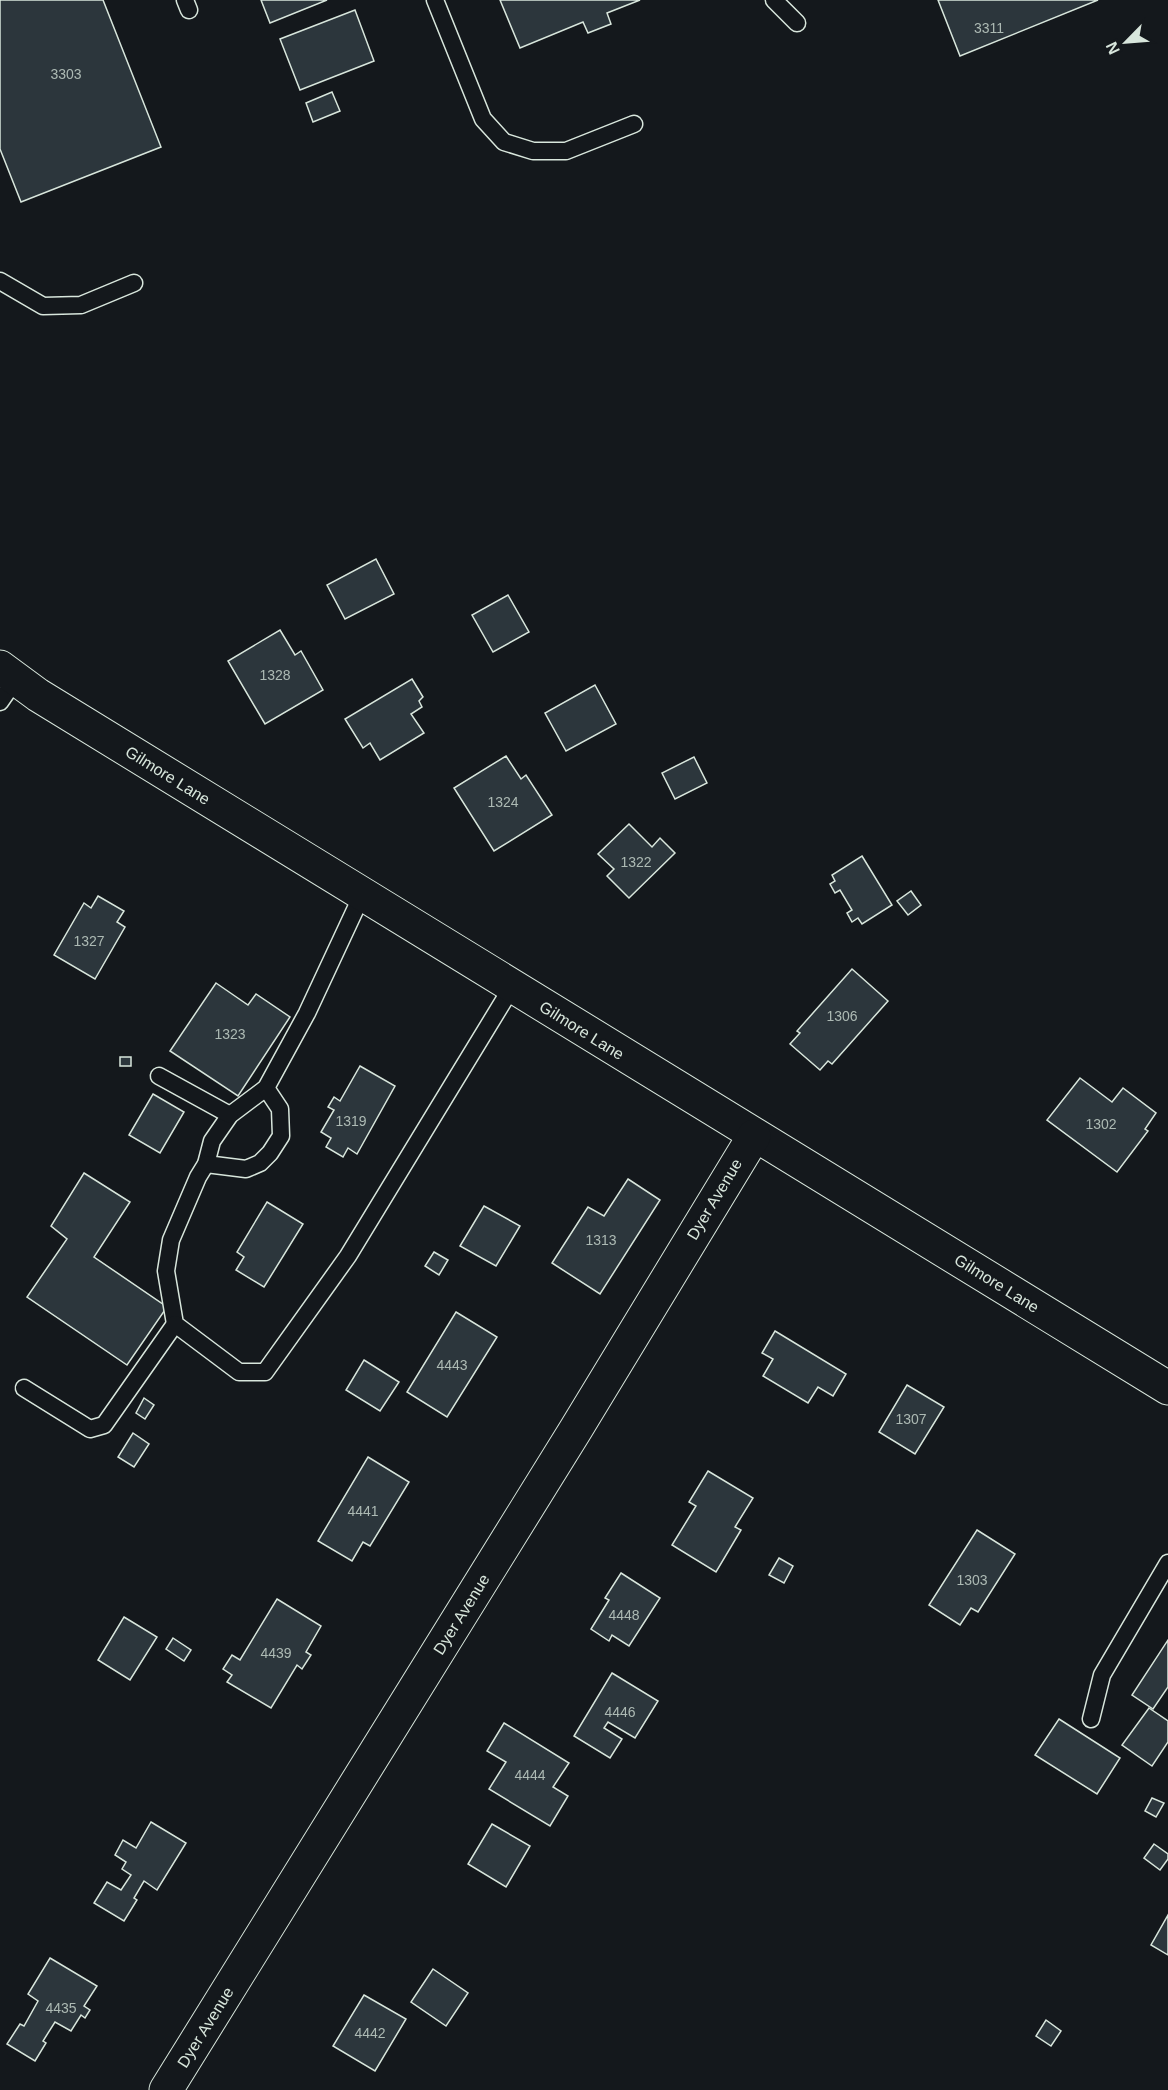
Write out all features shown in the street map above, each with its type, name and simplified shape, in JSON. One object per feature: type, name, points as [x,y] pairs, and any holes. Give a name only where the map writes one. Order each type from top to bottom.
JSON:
[{"type":"street","name":"Gilmore Lane","points":[[5,683],[47,701],[1168,1388]]},
{"type":"street","name":"Dyer Avenue","points":[[166,2090],[570,1439],[754,1136]]},
{"type":"lane","points":[[435,0],[483,119],[504,142],[533,151],[566,151],[634,124]]},
{"type":"lane","points":[[774,0],[797,23]]},
{"type":"lane","points":[[0,281],[43,306],[81,305],[134,283]]},
{"type":"lane","points":[[362,895],[307,1013],[266,1088],[230,1115],[212,1141],[206,1164],[198,1177],[171,1240],[166,1270],[175,1324],[239,1372],[265,1372],[348,1256],[512,987]]},
{"type":"lane","points":[[159,1076],[230,1115]]},
{"type":"lane","points":[[206,1164],[246,1169],[260,1163],[270,1153],[281,1136],[280,1118],[279,1109],[266,1088]]},
{"type":"lane","points":[[24,1388],[90,1429],[104,1425],[175,1324]]},
{"type":"lane","points":[[1091,1719],[1102,1675],[1168,1563]]},
{"type":"building","points":[[0,0],[103,0],[161,147],[21,202],[0,149]]},
{"type":"building","points":[[261,0],[327,0],[270,23]]},
{"type":"building","points":[[500,0],[640,0],[607,13],[611,24],[588,33],[583,22],[520,48]]},
{"type":"building","points":[[938,0],[1098,0],[960,56]]},
{"type":"building","points":[[355,10],[374,61],[300,90],[280,39]]},
{"type":"building","points":[[332,92],[340,111],[313,122],[306,103]]},
{"type":"building","points":[[376,559],[394,594],[345,619],[327,585]]},
{"type":"building","points":[[508,595],[529,632],[493,652],[472,615]]},
{"type":"building","points":[[280,630],[295,655],[301,651],[323,690],[265,724],[228,661]]},
{"type":"building","points":[[412,679],[423,697],[419,701],[422,707],[411,714],[424,733],[380,760],[370,743],[363,748],[345,719]]},
{"type":"building","points":[[595,685],[616,724],[566,751],[545,713]]},
{"type":"building","points":[[506,756],[521,779],[526,775],[552,815],[494,851],[454,788]]},
{"type":"building","points":[[694,757],[707,783],[675,799],[662,773]]},
{"type":"building","points":[[629,824],[652,847],[660,838],[675,853],[629,898],[607,876],[614,869],[598,854]]},
{"type":"building","points":[[862,856],[892,905],[862,924],[858,918],[852,922],[847,913],[852,910],[840,890],[835,893],[830,884],[835,881],[832,875]]},
{"type":"building","points":[[911,891],[921,905],[908,915],[897,901]]},
{"type":"building","points":[[98,896],[124,911],[117,922],[125,927],[95,979],[54,955],[84,903],[91,908]]},
{"type":"building","points":[[852,969],[888,1001],[832,1064],[828,1061],[820,1070],[790,1044],[800,1033],[797,1031]]},
{"type":"building","points":[[216,983],[248,1005],[256,994],[290,1017],[238,1096],[170,1051]]},
{"type":"building","points":[[120,1057],[131,1057],[131,1066],[120,1066]]},
{"type":"building","points":[[360,1066],[395,1086],[357,1154],[348,1148],[343,1157],[326,1147],[331,1138],[321,1132],[334,1110],[328,1107],[334,1097],[340,1101]]},
{"type":"building","points":[[1080,1078],[1112,1102],[1123,1088],[1156,1113],[1145,1129],[1148,1131],[1117,1172],[1047,1120]]},
{"type":"building","points":[[153,1094],[184,1112],[160,1153],[129,1135]]},
{"type":"building","points":[[84,1173],[130,1202],[94,1257],[167,1307],[127,1365],[27,1297],[67,1239],[51,1226]]},
{"type":"building","points":[[628,1179],[660,1200],[600,1294],[552,1263],[588,1207],[604,1216]]},
{"type":"building","points":[[267,1202],[303,1224],[264,1287],[236,1270],[244,1257],[237,1252]]},
{"type":"building","points":[[484,1206],[520,1226],[496,1266],[460,1246]]},
{"type":"building","points":[[434,1252],[448,1260],[439,1275],[425,1266]]},
{"type":"building","points":[[456,1312],[497,1337],[447,1417],[407,1392]]},
{"type":"building","points":[[775,1331],[846,1374],[833,1396],[818,1387],[808,1403],[763,1376],[773,1359],[762,1353]]},
{"type":"building","points":[[364,1360],[399,1382],[380,1411],[346,1390]]},
{"type":"building","points":[[907,1385],[944,1407],[915,1454],[879,1432]]},
{"type":"building","points":[[144,1398],[154,1405],[145,1419],[136,1413]]},
{"type":"building","points":[[133,1433],[149,1444],[134,1467],[118,1457]]},
{"type":"building","points":[[368,1457],[409,1482],[370,1546],[363,1542],[352,1561],[318,1541]]},
{"type":"building","points":[[708,1471],[753,1498],[735,1527],[741,1530],[716,1572],[672,1545],[696,1506],[689,1502]]},
{"type":"building","points":[[977,1530],[1015,1554],[978,1612],[971,1608],[960,1625],[929,1605]]},
{"type":"building","points":[[779,1558],[793,1566],[784,1583],[769,1575]]},
{"type":"building","points":[[621,1573],[660,1598],[629,1646],[612,1635],[609,1641],[591,1629],[609,1600],[605,1598]]},
{"type":"building","points":[[277,1599],[321,1626],[306,1652],[311,1655],[302,1669],[297,1665],[271,1708],[227,1682],[232,1675],[223,1669],[232,1655],[240,1660]]},
{"type":"building","points":[[124,1617],[157,1637],[130,1680],[98,1660]]},
{"type":"building","points":[[173,1638],[191,1650],[184,1661],[166,1649]]},
{"type":"building","points":[[1168,1640],[1168,1687],[1153,1709],[1132,1695]]},
{"type":"building","points":[[612,1673],[658,1701],[635,1738],[608,1722],[604,1728],[622,1739],[610,1758],[574,1736]]},
{"type":"building","points":[[1149,1708],[1168,1721],[1168,1742],[1152,1766],[1122,1745]]},
{"type":"building","points":[[1059,1719],[1120,1758],[1097,1794],[1035,1755]]},
{"type":"building","points":[[504,1723],[569,1763],[553,1787],[568,1796],[550,1826],[489,1789],[506,1762],[487,1751]]},
{"type":"building","points":[[1152,1798],[1164,1803],[1156,1817],[1145,1811]]},
{"type":"building","points":[[151,1822],[186,1843],[157,1890],[144,1881],[134,1898],[137,1900],[124,1921],[94,1903],[107,1882],[121,1890],[131,1875],[122,1869],[126,1862],[115,1855],[123,1840],[136,1848]]},
{"type":"building","points":[[492,1824],[530,1846],[506,1887],[468,1864]]},
{"type":"building","points":[[1154,1844],[1168,1854],[1168,1859],[1160,1870],[1144,1858]]},
{"type":"building","points":[[1168,1915],[1168,1955],[1151,1945]]},
{"type":"building","points":[[50,1958],[97,1986],[84,2006],[90,2010],[85,2018],[81,2015],[71,2031],[55,2022],[43,2041],[46,2043],[35,2061],[7,2044],[20,2024],[24,2026],[38,2001],[28,1994]]},
{"type":"building","points":[[433,1969],[468,1993],[446,2026],[411,2002]]},
{"type":"building","points":[[364,1995],[406,2019],[375,2071],[333,2046]]},
{"type":"building","points":[[1046,2020],[1061,2031],[1051,2046],[1036,2036]]}]
